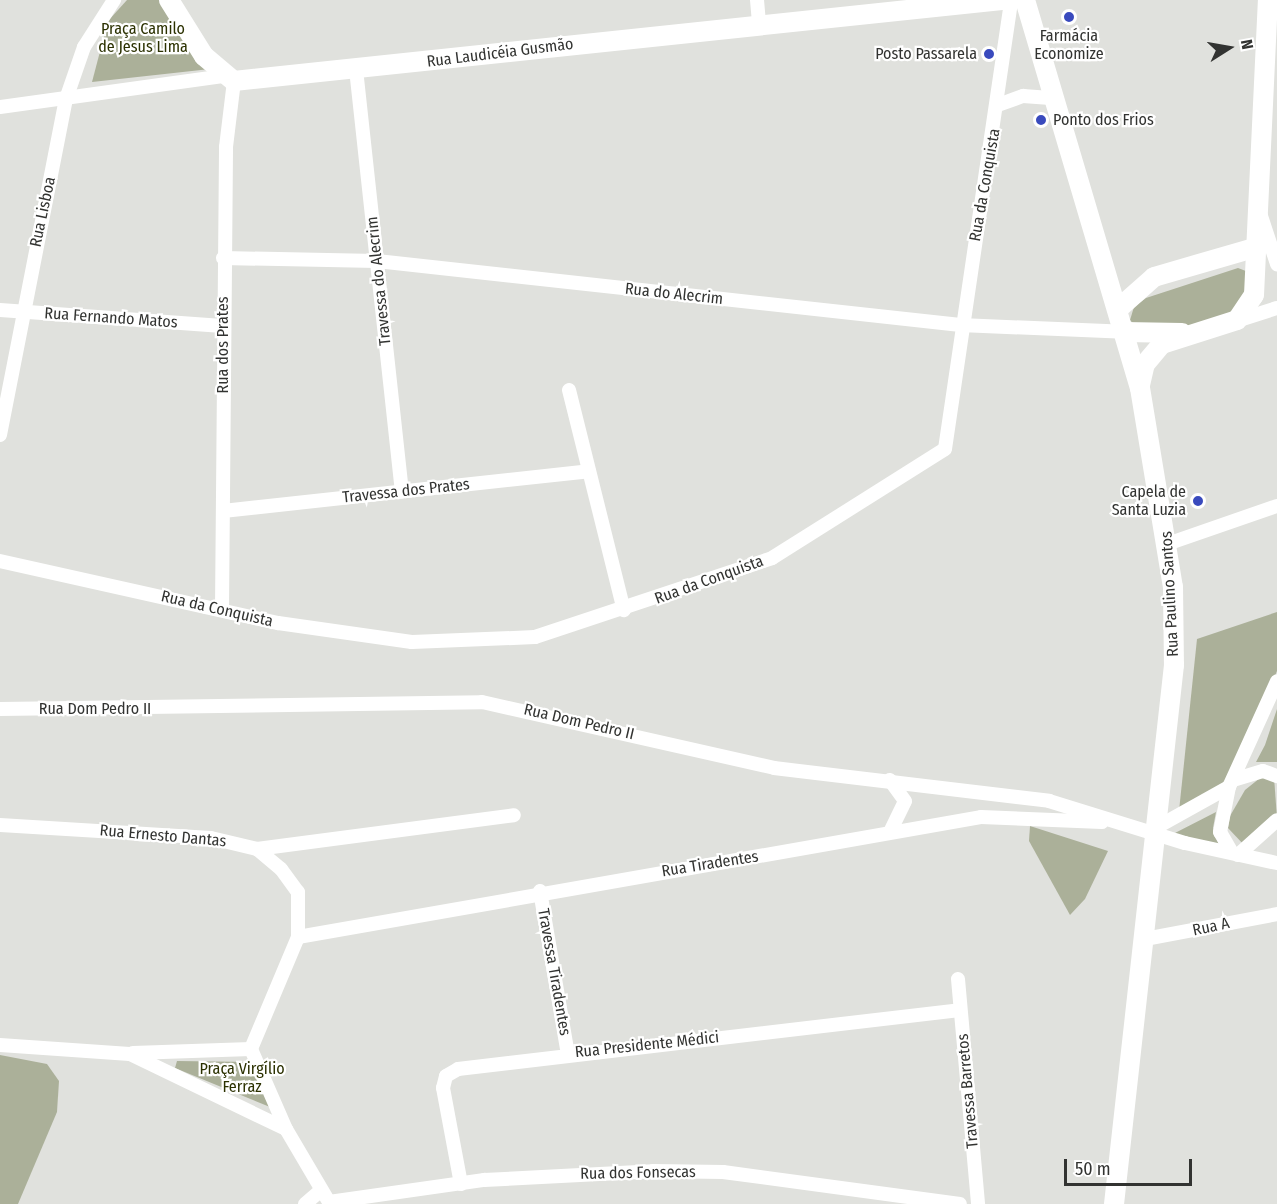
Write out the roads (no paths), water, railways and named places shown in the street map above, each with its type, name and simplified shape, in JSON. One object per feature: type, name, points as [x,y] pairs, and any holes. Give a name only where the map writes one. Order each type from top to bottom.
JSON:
[{"type":"main road","points":[[169,0],[204,56],[229,79]]},
{"type":"main road","name":"Rua Laudicéia Gusmão","points":[[229,79],[356,69],[759,22],[1002,0]]},
{"type":"main road","name":"Rua Paulino Santos","points":[[1025,0],[1140,388],[1170,543],[1174,665],[1160,771],[1145,939],[1114,1204]]},
{"type":"main road","points":[[1124,332],[1189,333],[1223,326],[1245,314],[1254,295],[1254,248],[1268,0]]},
{"type":"main road","points":[[1118,309],[1154,277],[1254,248]]},
{"type":"main road","points":[[1140,388],[1151,354],[1189,333]]},
{"type":"street","name":"Rua Lisboa","points":[[0,435],[66,99],[84,47],[114,0]]},
{"type":"street","points":[[757,0],[759,22]]},
{"type":"street","name":"Rua da Conquista","points":[[0,561],[222,609],[412,642],[535,637],[624,610],[772,558],[938,458],[948,441],[960,325],[998,105],[1011,0]]},
{"type":"street","name":"Travessa do Alecrim","points":[[356,69],[402,492]]},
{"type":"street","name":"Rua Laudicéia Gusmão","points":[[0,107],[229,79]]},
{"type":"street","name":"Rua dos Prates","points":[[222,609],[222,326],[229,79]]},
{"type":"street","points":[[998,105],[1023,96],[1054,98]]},
{"type":"street","points":[[1258,208],[1277,264]]},
{"type":"street","name":"Rua do Alecrim","points":[[223,258],[377,261],[960,325],[1124,332]]},
{"type":"street","points":[[1223,326],[1277,308]]},
{"type":"street","name":"Rua Fernando Matos","points":[[0,309],[222,326]]},
{"type":"street","points":[[569,390],[624,610]]},
{"type":"street","name":"Travessa dos Prates","points":[[223,511],[589,471]]},
{"type":"street","points":[[1170,543],[1277,506]]},
{"type":"street","points":[[1277,681],[1231,784],[1221,832],[1235,854],[1277,820]]},
{"type":"street","name":"Rua Dom Pedro II","points":[[0,709],[482,702],[774,768],[890,780],[1049,801],[1148,832],[1277,863]]},
{"type":"street","points":[[1148,832],[1231,784],[1263,771],[1277,776]]},
{"type":"street","points":[[890,780],[905,801],[890,832]]},
{"type":"street","points":[[257,849],[514,815]]},
{"type":"street","name":"Rua Tiradentes","points":[[298,937],[540,891],[981,817],[1124,824]]},
{"type":"street","name":"Rua Ernesto Dantas","points":[[0,825],[212,838],[257,849],[294,884],[300,902],[298,937]]},
{"type":"street","name":"Travessa Tiradentes","points":[[540,891],[568,1054]]},
{"type":"street","name":"Rua A","points":[[1145,939],[1277,914]]},
{"type":"street","points":[[298,937],[251,1049],[286,1129],[319,1192],[305,1204]]},
{"type":"street","name":"Travessa Barretos","points":[[958,979],[978,1204]]},
{"type":"street","name":"Rua Presidente Médici","points":[[462,1184],[443,1088],[446,1076],[458,1069],[568,1054],[960,1010]]},
{"type":"street","points":[[0,1045],[130,1054],[251,1049]]},
{"type":"street","points":[[130,1054],[286,1129]]},
{"type":"street","name":"Rua dos Fonsecas","points":[[319,1192],[338,1204],[528,1176],[711,1172],[892,1199],[960,1204]]},
{"type":"place","name":"Farmácia Economize","points":[[1069,17]]},
{"type":"place","name":"Posto Passarela","points":[[989,54]]},
{"type":"place","name":"Ponto dos Frios","points":[[1041,120]]},
{"type":"place","name":"Capela de Santa Luzia","points":[[1198,501]]},
{"type":"park label","name":"Praça Camilo de Jesus Lima","points":[[143,38]]},
{"type":"park label","name":"Praça Virgílio Ferraz","points":[[242,1078]]}]
